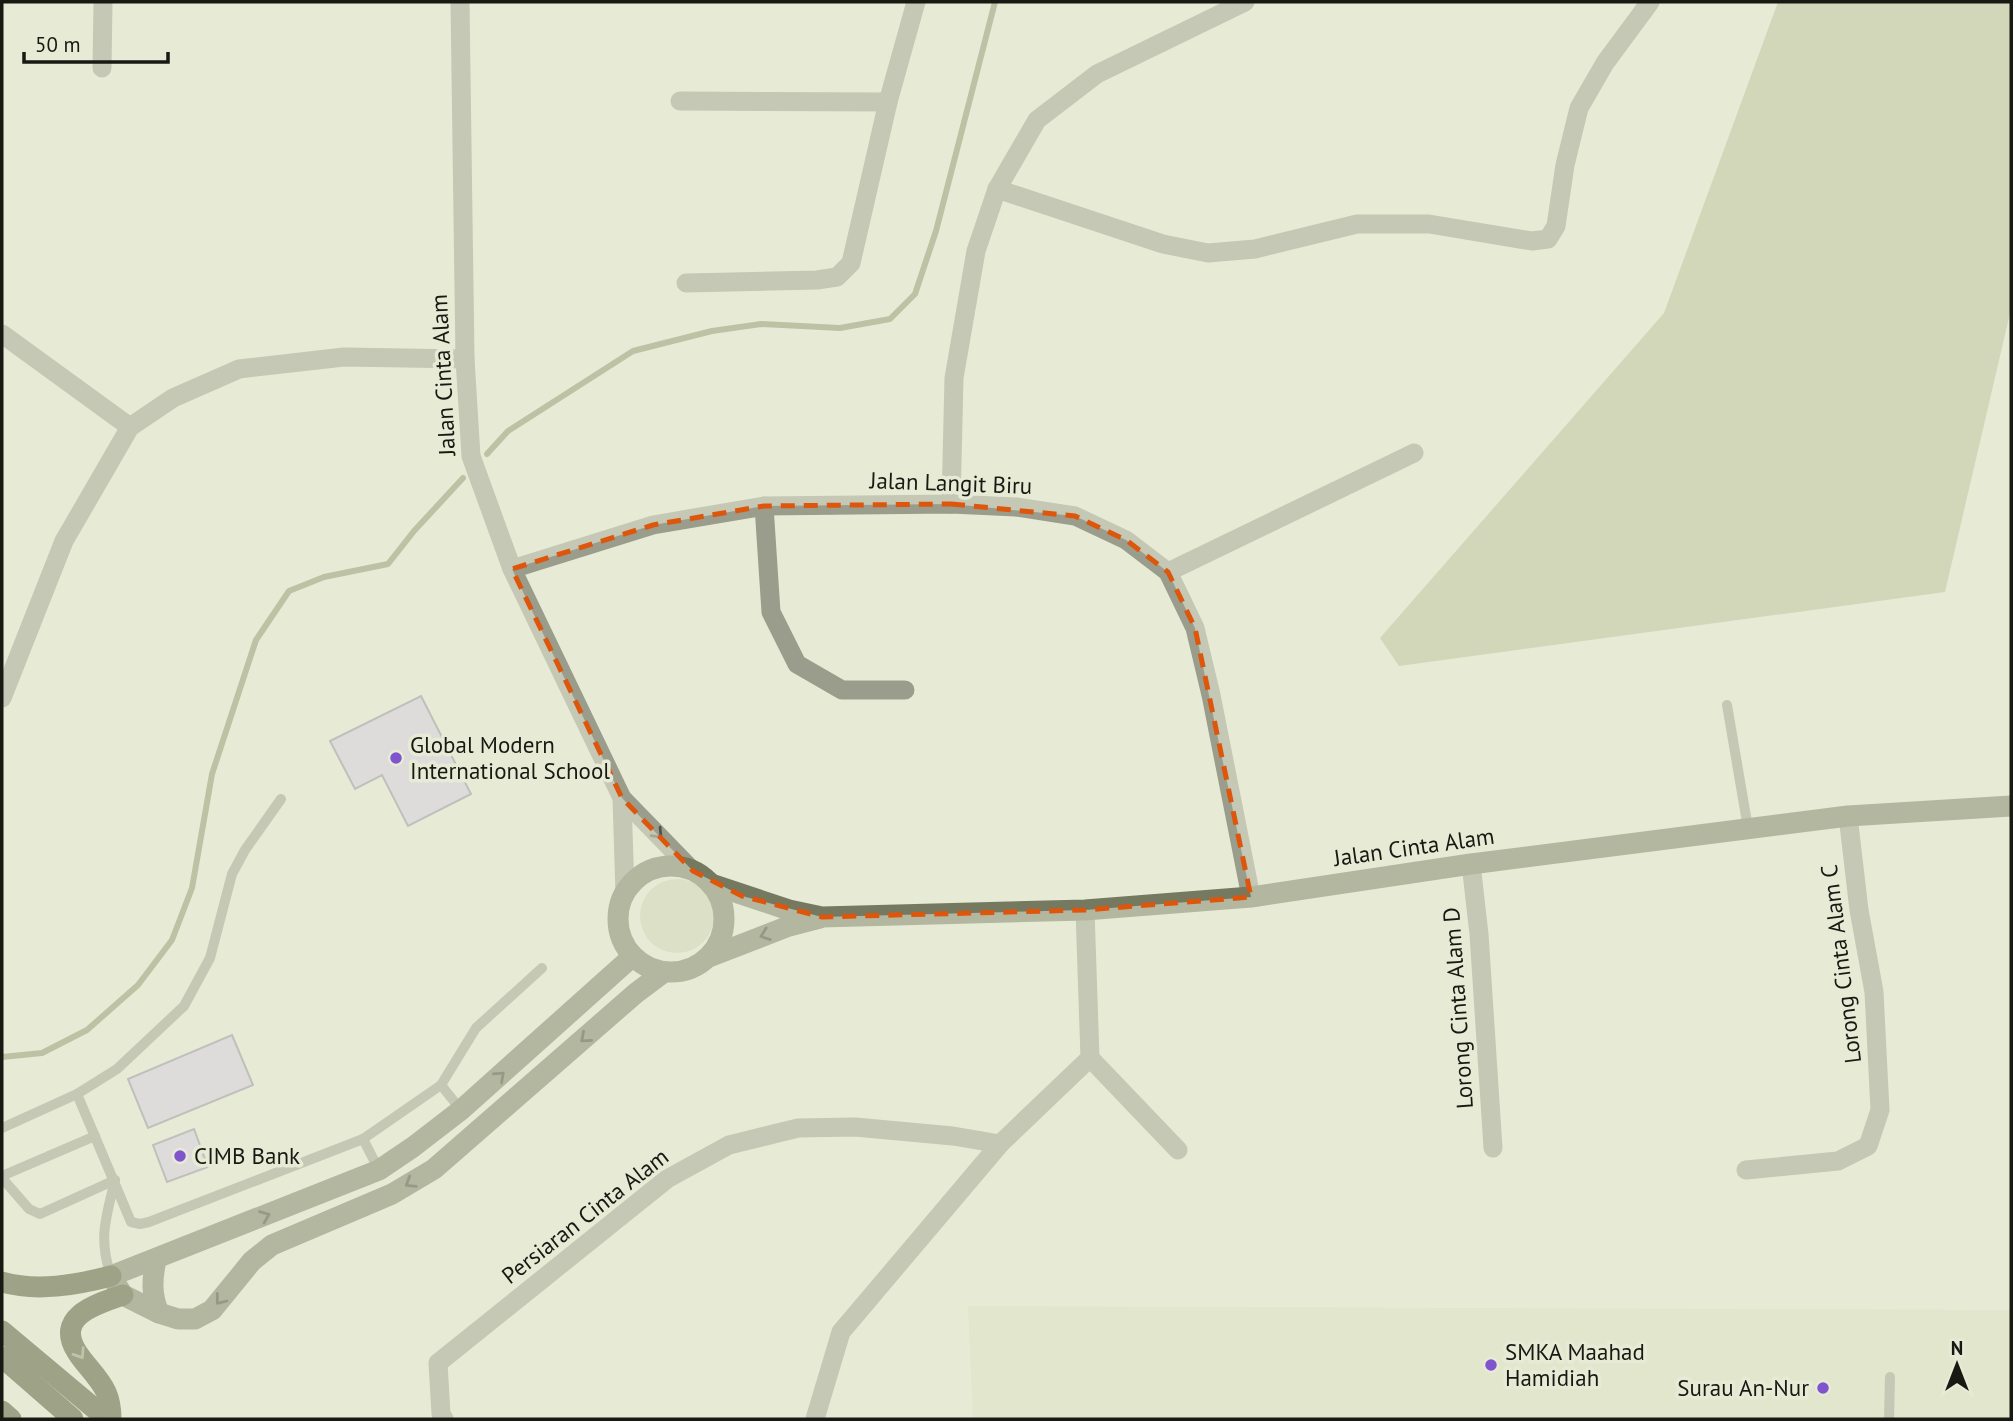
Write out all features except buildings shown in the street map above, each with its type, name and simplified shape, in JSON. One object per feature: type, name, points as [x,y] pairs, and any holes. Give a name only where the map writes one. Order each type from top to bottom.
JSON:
[{"type":"highway","points":[[2,1282],[36,1287],[67,1286],[111,1276]]},
{"type":"highway","points":[[109,1419],[106,1391],[75,1350],[71,1336],[72,1323],[81,1312],[92,1305],[122,1295]]},
{"type":"highway","points":[[2,1331],[109,1419]]},
{"type":"highway","points":[[2,1357],[73,1419]]},
{"type":"highway","points":[[2,1411],[11,1419]]},
{"type":"street","points":[[102,68],[103,2]]},
{"type":"street","name":"Jalan Cinta Alam","points":[[460,2],[465,359],[471,456],[512,569],[622,798],[692,871]]},
{"type":"street","points":[[686,284],[817,280],[837,276],[851,263],[888,102],[916,2]]},
{"type":"street","points":[[951,504],[954,377],[976,251],[996,189],[1037,120],[1097,74],[1219,7],[1245,2]]},
{"type":"street","points":[[996,189],[1163,244],[1208,253],[1255,249],[1357,224],[1429,223],[1532,241],[1548,239],[1556,226],[1565,165],[1579,108],[1605,63],[1650,2]]},
{"type":"street","points":[[680,101],[888,102]]},
{"type":"street","points":[[2,334],[130,427]]},
{"type":"street","points":[[2,698],[64,541],[130,427],[173,398],[239,369],[344,357],[465,359]]},
{"type":"street","points":[[1168,572],[1413,453]]},
{"type":"street","name":"Jalan Langit Biru","points":[[512,569],[653,525],[764,506],[951,504],[1016,507],[1075,516],[1126,540],[1168,572],[1195,628],[1251,897]]},
{"type":"street","points":[[764,506],[771,612],[797,664],[842,690],[905,690]]},
{"type":"street","name":"Jalan Cinta Alam","points":[[622,798],[625,894]]},
{"type":"street","name":"Jalan Cinta Alam","points":[[708,957],[789,926],[822,917],[1085,910],[1251,897],[1471,864],[1848,816],[2011,806]]},
{"type":"street","name":"Lorong Cinta Alam C","points":[[1746,1170],[1838,1161],[1868,1146],[1880,1110],[1874,992],[1859,910],[1848,816]]},
{"type":"street","name":"Lorong Cinta Alam D","points":[[1471,864],[1479,934],[1493,1148]]},
{"type":"street","points":[[671,866],[692,871],[711,884],[724,908],[724,921],[717,947],[708,957],[688,970],[664,972],[648,967],[633,956],[621,937],[620,904],[631,885],[649,871],[671,866]]},
{"type":"street","name":"Jalan Cinta Alam","points":[[711,884],[766,903],[822,917]]},
{"type":"street","points":[[1085,910],[1090,1058],[1178,1150]]},
{"type":"street","points":[[633,956],[461,1110],[379,1170],[111,1276],[122,1295],[178,1319],[195,1318],[212,1310],[252,1261],[272,1245],[392,1195],[433,1169],[636,993],[664,972]]},
{"type":"street","points":[[815,1419],[841,1332],[1000,1144],[1090,1058]]},
{"type":"street","name":"Persiaran Cinta Alam","points":[[444,1419],[441,1415],[438,1363],[667,1179],[729,1145],[797,1128],[855,1127],[953,1136],[1000,1144]]},
{"type":"street","points":[[156,1260],[153,1289],[159,1313]]},
{"type":"lane","points":[[1727,705],[1748,829]]},
{"type":"lane","points":[[2,1128],[77,1094],[117,1069],[184,1006],[210,958],[232,874],[245,850],[281,799]]},
{"type":"lane","points":[[77,1094],[131,1222],[140,1224],[363,1139],[440,1085],[476,1028],[542,968]]},
{"type":"lane","points":[[440,1085],[461,1110]]},
{"type":"lane","points":[[95,1136],[2,1177],[29,1209],[40,1214],[115,1180]]},
{"type":"lane","points":[[363,1139],[379,1170]]},
{"type":"lane","points":[[111,1276],[104,1255],[104,1226],[115,1180]]},
{"type":"lane","points":[[1889,1377],[1889,1419]]},
{"type":"highlighted area","points":[[951,504],[1075,516],[1126,540],[1168,572],[1195,628],[1251,897],[1085,910],[822,917],[742,896],[693,871],[622,798],[512,569],[653,525],[764,506]]},
{"type":"shaded area","points":[[1778,2],[2011,2],[2011,309],[1945,592],[1399,666],[1380,638],[1664,313]]},
{"type":"shaded area","points":[[677,879],[691,882],[703,890],[711,902],[714,916],[711,930],[703,942],[691,950],[677,953],[663,950],[651,942],[643,930],[640,916],[643,902],[651,890],[663,882]]},
{"type":"shaded area","name":"SMKA Maahad Hamidiah","points":[[968,1306],[2011,1310],[2011,1419],[973,1419]]},
{"type":"waterway","points":[[487,454],[508,431],[633,351],[712,331],[761,324],[840,328],[890,319],[915,294],[936,231],[995,2]]},
{"type":"waterway","points":[[2,1057],[42,1053],[87,1030],[138,985],[172,940],[192,888],[212,774],[256,640],[289,591],[324,577],[388,564],[463,478]]},
{"type":"place","name":"Global Modern International School","points":[[396,758]]},
{"type":"place","name":"CIMB Bank","points":[[180,1156]]},
{"type":"place","name":"SMKA Maahad Hamidiah","points":[[1491,1365]]},
{"type":"place","name":"Surau An-Nur","points":[[1823,1388]]}]
